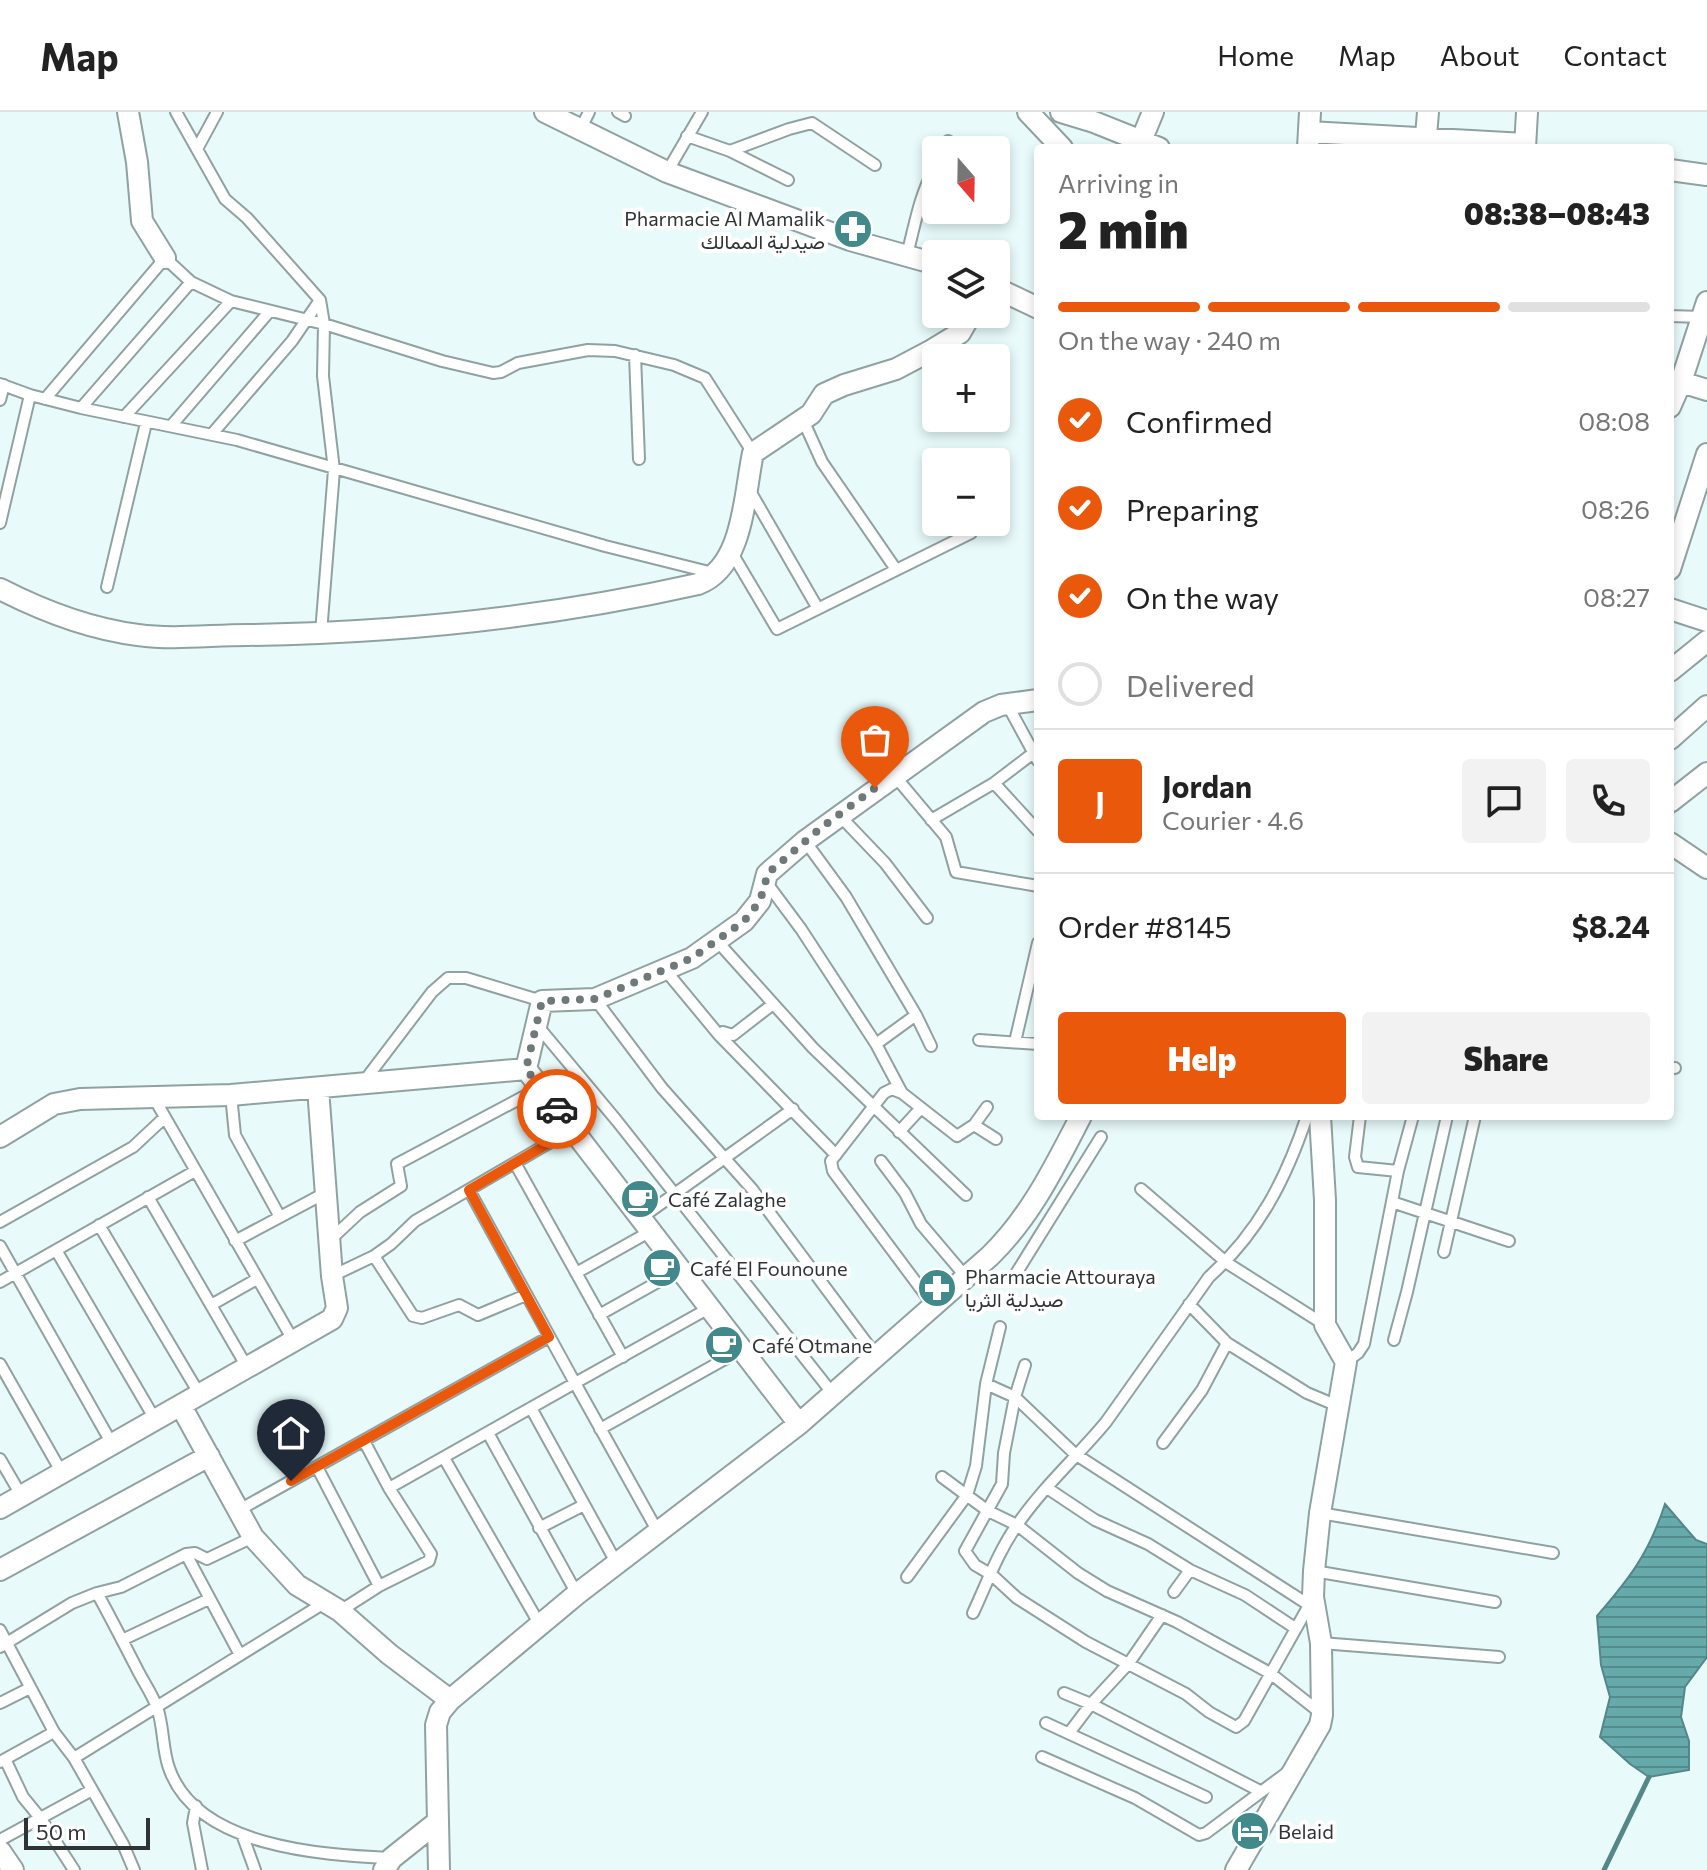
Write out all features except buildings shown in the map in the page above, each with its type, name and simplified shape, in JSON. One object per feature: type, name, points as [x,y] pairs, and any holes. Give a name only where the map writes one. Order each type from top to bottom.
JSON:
[{"type":"street","points":[[128,112],[137,162],[142,221],[165,258]]},
{"type":"street","points":[[545,112],[584,121],[667,172],[850,240],[922,260]]},
{"type":"street","points":[[1028,112],[1058,144]]},
{"type":"street","points":[[1061,112],[1150,144],[1153,112]]},
{"type":"street","points":[[1309,131],[1425,144],[1428,112]]},
{"type":"street","points":[[1525,144],[1527,112]]},
{"type":"street","points":[[1674,171],[1707,175]]},
{"type":"street","points":[[1010,295],[1034,306]]},
{"type":"street","points":[[1674,398],[1704,310]]},
{"type":"street","points":[[0,589],[68,618],[138,635],[321,633],[462,623],[704,582],[717,574],[732,553],[753,453],[813,413],[824,394],[830,390],[896,369],[955,337],[964,328]]},
{"type":"street","points":[[1681,382],[1707,390]]},
{"type":"street","points":[[1674,557],[1707,454]]},
{"type":"street","points":[[1674,610],[1706,616]]},
{"type":"street","points":[[1674,668],[1707,641]]},
{"type":"street","points":[[799,1424],[526,1069],[542,1001],[595,999],[692,958],[744,921],[762,895],[768,873],[839,814],[984,712],[1007,704],[1034,701]]},
{"type":"street","points":[[1674,735],[1707,706]]},
{"type":"street","points":[[1674,799],[1707,773]]},
{"type":"street","points":[[1674,846],[1707,868]]},
{"type":"street","points":[[0,1137],[47,1108],[80,1099],[231,1095],[526,1069]]},
{"type":"street","points":[[0,1508],[156,1421],[336,1314],[318,1088]]},
{"type":"street","points":[[439,1870],[436,1725],[440,1712],[450,1700],[577,1594],[799,1424],[1014,1233],[1079,1120]]},
{"type":"street","points":[[1236,1870],[1320,1725],[1322,1715],[1321,1643],[1311,1601],[1320,1513],[1346,1362],[1325,1325],[1325,1200],[1320,1120]]},
{"type":"street","points":[[181,1406],[253,1537],[297,1585],[332,1607],[450,1700]]},
{"type":"street","points":[[0,1570],[209,1456]]},
{"type":"street","points":[[388,1864],[436,1823]]},
{"type":"street","points":[[0,1851],[13,1870]]},
{"type":"lane","points":[[176,112],[230,206],[247,218],[320,300],[324,324],[323,376],[334,470],[321,633]]},
{"type":"lane","points":[[197,149],[217,112]]},
{"type":"lane","points":[[667,172],[702,112]]},
{"type":"lane","points":[[730,151],[810,123],[875,165]]},
{"type":"lane","points":[[687,136],[730,151],[788,180]]},
{"type":"lane","points":[[907,255],[922,194]]},
{"type":"lane","points":[[45,399],[165,258],[191,282],[231,301],[324,324],[442,361],[493,373],[518,363],[569,353],[615,351],[701,375],[753,453]]},
{"type":"lane","points":[[81,408],[191,282]]},
{"type":"lane","points":[[212,434],[308,320],[320,300]]},
{"type":"lane","points":[[124,417],[231,301]]},
{"type":"lane","points":[[1674,315],[1704,310]]},
{"type":"lane","points":[[171,426],[269,312]]},
{"type":"lane","points":[[635,355],[639,459]]},
{"type":"lane","points":[[0,400],[2,385],[81,408],[212,434],[605,546],[717,574]]},
{"type":"lane","points":[[0,523],[30,395]]},
{"type":"lane","points":[[803,420],[822,462],[895,568]]},
{"type":"lane","points":[[107,587],[146,423]]},
{"type":"lane","points":[[747,486],[817,607]]},
{"type":"lane","points":[[732,553],[775,629],[964,536]]},
{"type":"lane","points":[[1007,704],[1034,755]]},
{"type":"lane","points":[[931,820],[1034,758]]},
{"type":"lane","points":[[894,775],[946,837],[956,872],[1034,885]]},
{"type":"lane","points":[[994,783],[1034,827]]},
{"type":"lane","points":[[839,814],[885,863],[927,918]]},
{"type":"lane","points":[[805,841],[846,897],[931,1046]]},
{"type":"lane","points":[[765,881],[801,929],[876,1044],[902,1093]]},
{"type":"lane","points":[[717,941],[872,1107],[966,1195]]},
{"type":"lane","points":[[1015,1042],[1034,960]]},
{"type":"lane","points":[[666,971],[719,1035],[836,1155]]},
{"type":"lane","points":[[362,1084],[432,992],[448,978],[466,978],[542,1001]]},
{"type":"lane","points":[[595,999],[662,1088],[752,1189],[877,1357]]},
{"type":"lane","points":[[719,1035],[723,1032],[733,1035],[773,1004]]},
{"type":"lane","points":[[876,1044],[916,1015]]},
{"type":"lane","points":[[536,1024],[833,1394]]},
{"type":"lane","points":[[979,1040],[1034,1044]]},
{"type":"lane","points":[[329,1240],[360,1212],[401,1186],[397,1164],[540,1088]]},
{"type":"lane","points":[[933,1305],[833,1171],[831,1161],[888,1090],[902,1093],[957,1136],[974,1125],[987,1107]]},
{"type":"lane","points":[[231,1095],[235,1135],[280,1217]]},
{"type":"lane","points":[[154,1098],[293,1340]]},
{"type":"lane","points":[[899,1132],[921,1108]]},
{"type":"lane","points":[[576,1273],[646,1224],[675,1194],[793,1109]]},
{"type":"lane","points":[[0,1222],[133,1147],[164,1118]]},
{"type":"lane","points":[[973,1613],[992,1575],[995,1560],[1017,1525],[1075,1454],[1091,1441],[1106,1422],[1209,1277],[1227,1263],[1252,1232],[1280,1185],[1305,1120]]},
{"type":"lane","points":[[1360,1120],[1355,1157],[1358,1167],[1398,1171]]},
{"type":"lane","points":[[1346,1362],[1364,1344],[1398,1171],[1412,1120]]},
{"type":"lane","points":[[1394,1340],[1446,1120]]},
{"type":"lane","points":[[1444,1252],[1474,1120]]},
{"type":"lane","points":[[974,1125],[996,1139]]},
{"type":"lane","points":[[332,1276],[374,1256],[415,1221],[573,1129]]},
{"type":"lane","points":[[1017,1272],[1101,1137]]},
{"type":"lane","points":[[881,1161],[905,1193],[921,1224],[966,1277]]},
{"type":"lane","points":[[515,1163],[623,1357]]},
{"type":"lane","points":[[0,1282],[195,1171]]},
{"type":"lane","points":[[1047,1180],[1068,1194]]},
{"type":"lane","points":[[1141,1189],[1227,1263],[1325,1325]]},
{"type":"lane","points":[[469,1190],[658,1532]]},
{"type":"lane","points":[[235,1241],[326,1193]]},
{"type":"lane","points":[[148,1197],[247,1367]]},
{"type":"lane","points":[[1392,1202],[1509,1241]]},
{"type":"lane","points":[[99,1225],[200,1395]]},
{"type":"lane","points":[[0,1246],[112,1444]]},
{"type":"lane","points":[[56,1250],[156,1421]]},
{"type":"lane","points":[[374,1256],[413,1316],[422,1318],[459,1305],[478,1315],[526,1295]]},
{"type":"lane","points":[[599,1315],[681,1269]]},
{"type":"lane","points":[[211,1305],[257,1279]]},
{"type":"lane","points":[[1189,1304],[1227,1343],[1307,1393],[1338,1406]]},
{"type":"lane","points":[[389,1488],[711,1307]]},
{"type":"lane","points":[[907,1577],[967,1495],[976,1466],[986,1384],[1000,1327]]},
{"type":"lane","points":[[239,1510],[549,1337]]},
{"type":"lane","points":[[1163,1443],[1202,1390],[1227,1343]]},
{"type":"lane","points":[[600,1429],[743,1349]]},
{"type":"lane","points":[[0,1364],[62,1473]]},
{"type":"lane","points":[[986,1384],[1015,1397],[1075,1454],[1311,1601],[1244,1721],[1236,1727],[1186,1694],[1086,1642],[1028,1605],[975,1565],[965,1551],[1002,1484],[1004,1453],[1015,1397],[1025,1365]]},
{"type":"lane","points":[[531,1408],[617,1564]]},
{"type":"lane","points":[[488,1433],[577,1594]]},
{"type":"lane","points":[[74,1758],[240,1655],[429,1561],[431,1554],[389,1488],[364,1441]]},
{"type":"lane","points":[[444,1458],[540,1625]]},
{"type":"lane","points":[[0,1459],[21,1495]]},
{"type":"lane","points":[[317,1467],[379,1586]]},
{"type":"lane","points":[[942,1477],[988,1511],[1017,1525],[1078,1573],[1107,1591],[1162,1615],[1270,1673],[1322,1715]]},
{"type":"lane","points":[[1047,1488],[1095,1520],[1245,1595],[1295,1628]]},
{"type":"lane","points":[[539,1528],[584,1505]]},
{"type":"lane","points":[[1320,1513],[1553,1553]]},
{"type":"lane","points":[[3,1645],[72,1603],[121,1587],[186,1554],[195,1553],[204,1559],[210,1558],[253,1537]]},
{"type":"lane","points":[[186,1554],[240,1655]]},
{"type":"lane","points":[[1174,1592],[1190,1570]]},
{"type":"lane","points":[[1314,1571],[1495,1602]]},
{"type":"lane","points":[[97,1593],[157,1708],[169,1768],[180,1790],[196,1806],[216,1822],[242,1834],[298,1849],[388,1864]]},
{"type":"lane","points":[[122,1640],[209,1599]]},
{"type":"lane","points":[[1069,1733],[1129,1663],[1162,1615]]},
{"type":"lane","points":[[0,1630],[3,1645],[54,1732],[74,1758],[123,1844],[134,1870]]},
{"type":"lane","points":[[1321,1643],[1499,1657]]},
{"type":"lane","points":[[0,1703],[30,1688]]},
{"type":"lane","points":[[1064,1693],[1260,1791]]},
{"type":"lane","points":[[1046,1723],[1206,1797]]},
{"type":"lane","points":[[54,1732],[2,1760],[23,1797],[74,1870]]},
{"type":"lane","points":[[1042,1757],[1135,1798],[1199,1835],[1206,1833],[1295,1767]]},
{"type":"lane","points":[[0,1840],[92,1790]]},
{"type":"lane","points":[[196,1806],[193,1823],[202,1870]]},
{"type":"lane","points":[[242,1834],[255,1870]]},
{"type":"water","points":[[1665,1504],[1696,1540],[1707,1544],[1707,1657],[1685,1687],[1681,1717],[1689,1741],[1689,1770],[1649,1777],[1600,1737],[1610,1697],[1601,1665],[1597,1616],[1637,1564]]},
{"type":"waterway","points":[[1604,1870],[1649,1777]]},
{"type":"way so far","points":[[557,1109],[526,1069],[542,1001],[595,999],[692,958],[744,921],[753,911],[764,891],[768,873],[822,827],[875,788]]},
{"type":"place","name":"Pharmacie Al Mamalik صيدلية الممالك","points":[[853,229]]},
{"type":"place","name":"Café Zalaghe","points":[[640,1199]]},
{"type":"place","name":"Café El Founoune","points":[[662,1268]]},
{"type":"place","name":"Pharmacie Attouraya صيدلية الثريا","points":[[937,1288]]},
{"type":"place","name":"Café Otmane","points":[[724,1345]]},
{"type":"place","name":"Belaid","points":[[1250,1831]]},
{"type":"route","points":[[291,1481],[549,1337],[469,1190],[573,1129],[557,1109]]}]
